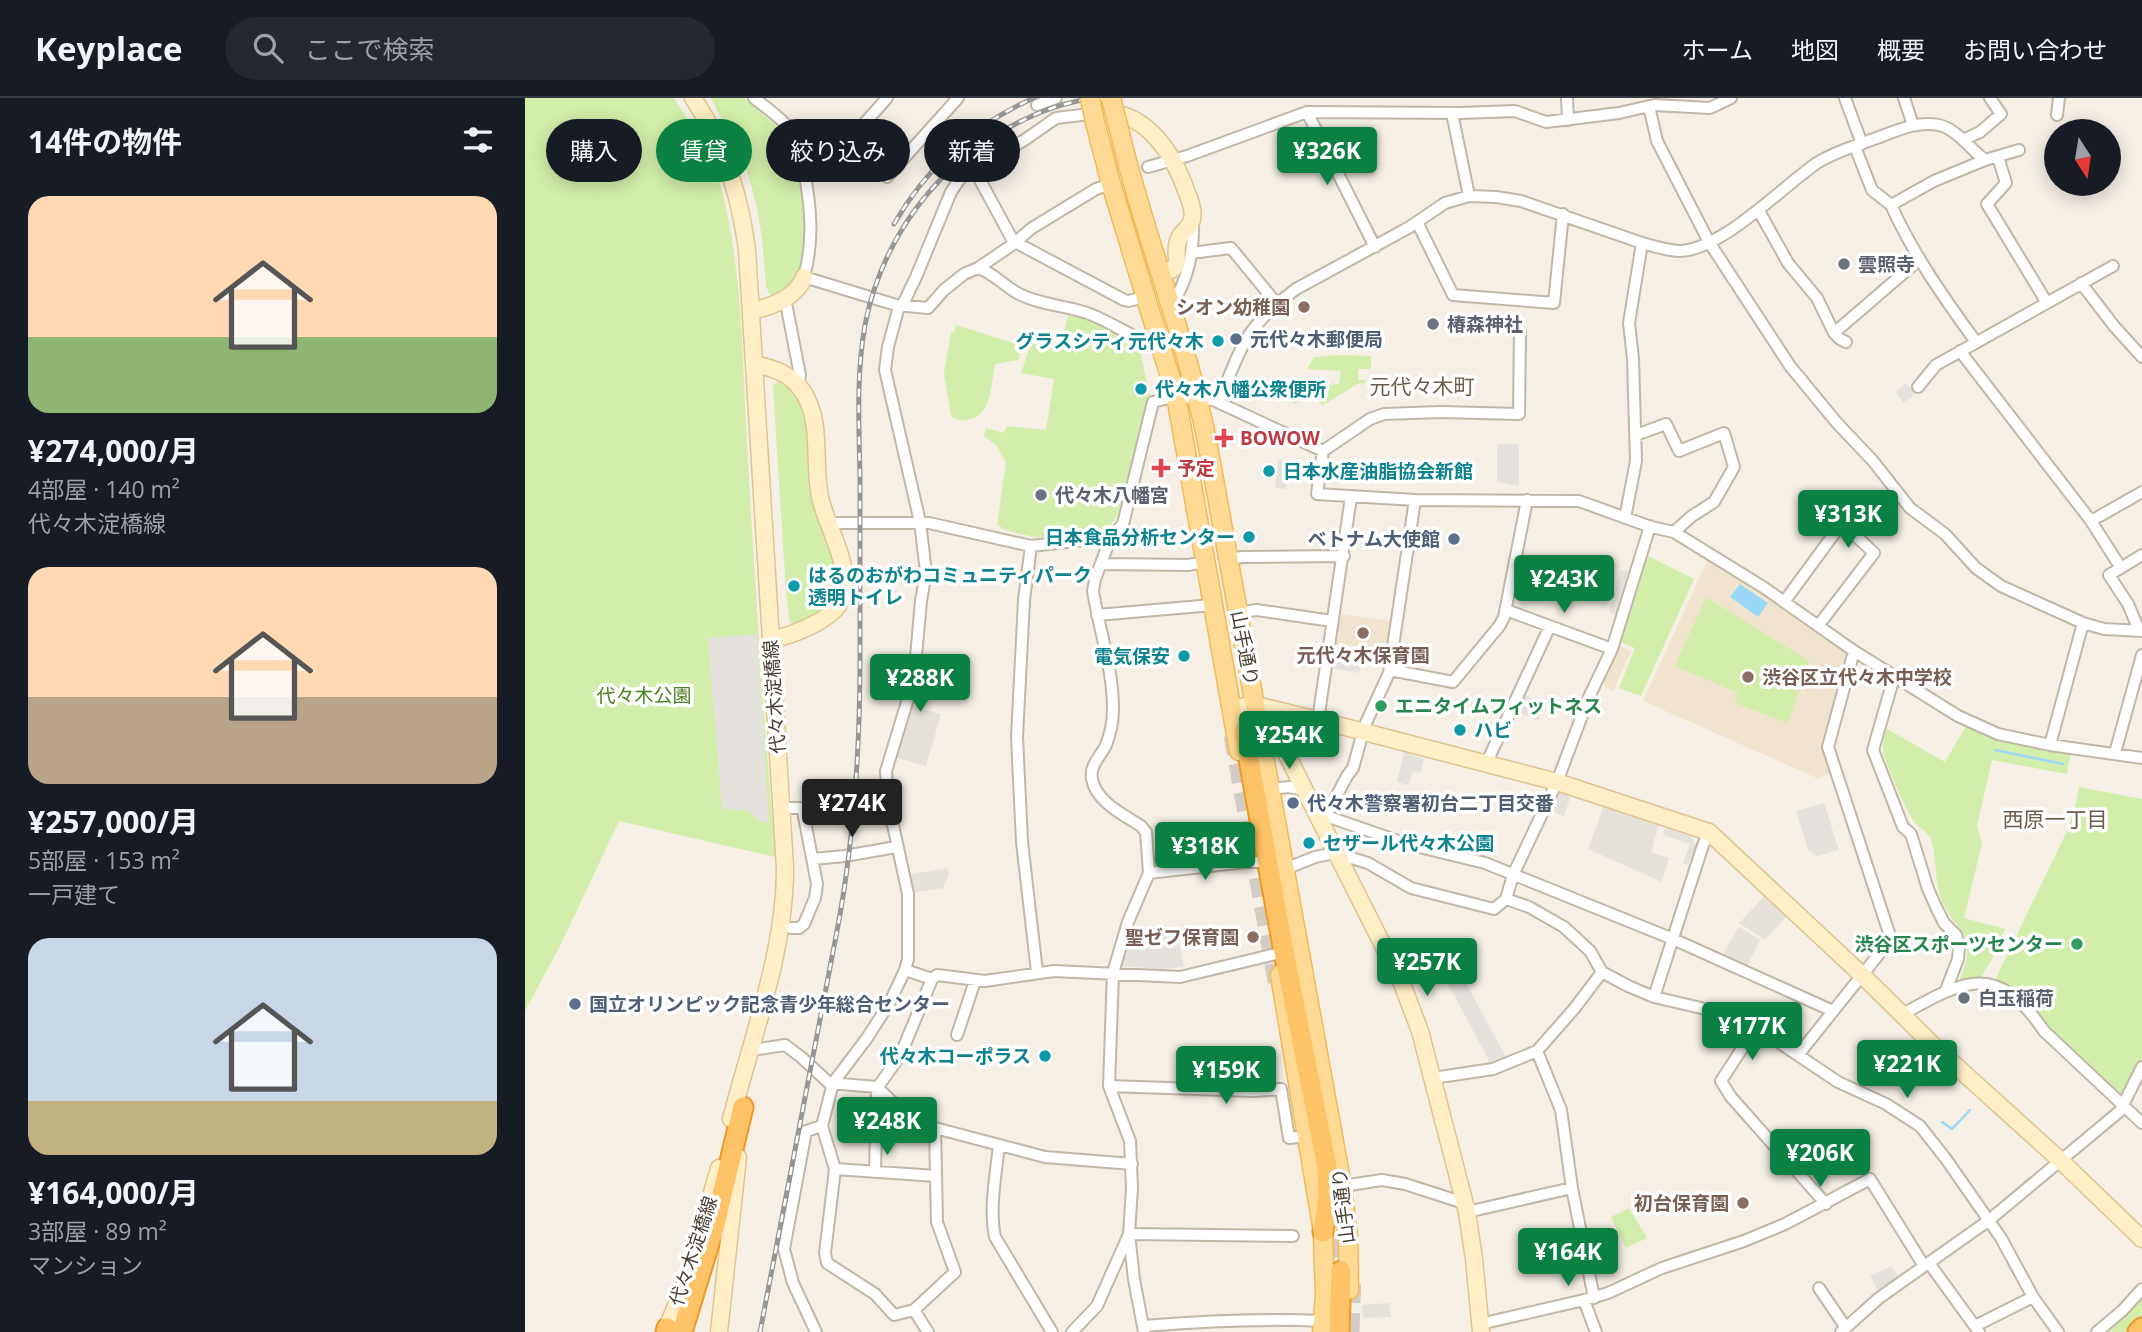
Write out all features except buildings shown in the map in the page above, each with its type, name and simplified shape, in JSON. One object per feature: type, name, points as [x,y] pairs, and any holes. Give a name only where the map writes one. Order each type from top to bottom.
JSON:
[{"type":"highway","points":[[1309,1004],[1284,912],[1248,732],[1284,952],[1327,1167],[1328,1197],[1323,1232]]},
{"type":"highway","points":[[670,1331],[715,1224],[743,1107]]},
{"type":"highway","points":[[1329,1329],[1342,1293],[1337,1271]]},
{"type":"highway","points":[[2138,1332],[2142,1328]]},
{"type":"main road","name":"山手通り","points":[[1090,98],[1102,107],[1119,129],[1198,397],[1229,565],[1235,613],[1256,705],[1342,1186],[1349,1248],[1347,1332]]},
{"type":"main road","name":"山手通り","points":[[1102,107],[1111,184],[1176,396],[1308,1136],[1323,1232],[1329,1329]]},
{"type":"main road","points":[[1197,511],[1198,472],[1192,442],[1198,436],[1207,441]]},
{"type":"main road","points":[[1222,660],[1230,664],[1239,659],[1235,613]]},
{"type":"main road","points":[[1325,1296],[1330,1255],[1335,1249],[1349,1248]]},
{"type":"street","name":"代々木淀橋線","points":[[693,98],[708,122],[728,166],[738,198],[745,238],[786,807],[795,883],[791,928],[743,1107],[719,1332]]},
{"type":"street","name":"代々木淀橋線","points":[[670,1331],[696,1253],[780,937],[785,884],[786,807],[779,638],[755,250],[746,199],[727,141],[703,98]]},
{"type":"street","points":[[754,98],[790,130],[797,140],[811,215],[810,255],[801,284],[785,298],[758,309]]},
{"type":"street","points":[[887,98],[847,143],[887,177],[958,98]]},
{"type":"street","points":[[1037,105],[1056,98]]},
{"type":"street","points":[[1567,98],[1568,120]]},
{"type":"street","points":[[1148,167],[1307,112],[1515,111],[1546,122],[1619,113],[1649,106],[1710,108],[1731,98]]},
{"type":"street","points":[[1845,98],[1872,190],[1891,205],[1935,285],[1976,342]]},
{"type":"street","points":[[1904,98],[1913,125]]},
{"type":"street","points":[[1963,139],[1980,132],[2001,114],[1990,98]]},
{"type":"street","points":[[2057,115],[2059,98]]},
{"type":"street","points":[[1649,106],[1657,141],[1709,242],[1790,366],[1910,508],[1945,534],[1969,562],[2001,586],[2083,623],[2104,629],[2141,631],[2128,604],[2109,575],[2142,555]]},
{"type":"street","points":[[1020,143],[1056,118],[1102,107],[1137,121],[1154,134],[1172,160],[1185,188],[1193,218],[1191,253],[1184,284],[1171,305]]},
{"type":"street","points":[[1307,112],[1375,247]]},
{"type":"street","points":[[1452,113],[1469,196]]},
{"type":"street","points":[[1218,402],[1254,327],[1277,304],[1296,289],[1375,247],[1445,203],[1469,196],[1521,201],[1641,243],[1680,251],[1709,242],[1759,211],[1793,180],[1819,162],[1913,125],[1939,125],[1952,131],[1985,160]]},
{"type":"street","points":[[1891,205],[1934,181],[1985,160],[2019,150]]},
{"type":"street","points":[[1998,157],[2006,183],[1987,204],[2046,303]]},
{"type":"street","points":[[935,1128],[937,1222],[955,1272],[914,1310],[894,1315],[876,1294],[827,1263],[825,1253],[835,1169],[822,1126],[833,1083],[890,1002],[905,970],[908,950],[908,894],[896,847],[886,771],[914,679],[926,572],[920,522],[885,370],[898,310],[916,277],[958,182]]},
{"type":"street","points":[[981,182],[1015,242],[1124,300],[1146,297]]},
{"type":"street","points":[[804,277],[901,306],[929,308],[955,279],[978,268],[1032,228],[1096,189],[1111,184]]},
{"type":"street","points":[[1759,211],[1789,263],[1817,298],[1834,333],[1846,342]]},
{"type":"street","points":[[1417,222],[1453,295],[1554,303],[1563,214]]},
{"type":"street","points":[[1161,274],[1174,270],[1178,264],[1178,239],[1193,218]]},
{"type":"street","points":[[1625,518],[1636,461],[1633,359],[1629,323],[1641,243]]},
{"type":"street","points":[[1191,253],[1231,248],[1277,304]]},
{"type":"street","points":[[1834,333],[1920,259]]},
{"type":"street","points":[[1918,387],[1936,365],[2113,266]]},
{"type":"street","points":[[978,268],[1028,298],[1083,312],[1102,319],[1144,342],[1161,345]]},
{"type":"street","points":[[2081,282],[2114,326],[2142,357]]},
{"type":"street","points":[[785,298],[800,375],[798,385]]},
{"type":"street","points":[[1520,332],[1519,414],[1441,412],[1384,414],[1370,419],[1323,451],[1317,494],[1415,500],[1579,501],[1674,533],[1958,716],[1998,734],[2050,745],[2142,758]]},
{"type":"street","points":[[1960,351],[2091,521],[2121,568]]},
{"type":"street","points":[[762,366],[779,370],[798,385],[809,404],[821,501],[842,564],[844,581],[837,609],[829,616],[779,638]]},
{"type":"street","points":[[1323,451],[1218,402],[1198,397],[1176,396],[1153,402],[1123,524],[1111,537],[1093,590],[1112,686],[1113,708],[1111,731],[1092,768],[1092,780],[1104,800],[1146,832],[1149,873],[1128,922],[1113,973],[1109,1086],[1129,1141],[1132,1164],[1129,1234],[1142,1330],[1207,1321],[1279,1319],[1329,1329]]},
{"type":"street","points":[[1636,435],[1667,425],[1678,451],[1724,433],[1734,467],[1714,502],[1692,516],[1674,533]]},
{"type":"street","points":[[2091,521],[2138,494],[2142,507]]},
{"type":"street","points":[[1318,720],[1351,497]]},
{"type":"street","points":[[1323,818],[1353,768],[1364,732],[1390,670],[1415,500]]},
{"type":"street","points":[[1390,670],[1453,682],[1503,621],[1527,500]]},
{"type":"street","points":[[830,523],[920,522],[1031,546],[1111,537]]},
{"type":"street","points":[[1784,602],[1842,523],[1874,553],[1818,626]]},
{"type":"street","points":[[1285,869],[1315,857],[1335,853],[1368,863],[1411,888],[1494,909],[1506,899],[1513,875],[1557,782],[1589,697],[1612,649],[1650,526]]},
{"type":"street","points":[[1031,546],[1024,600],[1017,737],[1023,855],[1037,972]]},
{"type":"street","points":[[1229,565],[1242,557],[1344,556]]},
{"type":"street","points":[[1101,564],[1188,565],[1206,562]]},
{"type":"street","points":[[1097,615],[1213,605]]},
{"type":"street","points":[[1235,613],[1257,610],[1332,621]]},
{"type":"street","points":[[1506,610],[1612,649]]},
{"type":"street","points":[[2050,745],[2083,623]]},
{"type":"street","points":[[1486,764],[1550,626]]},
{"type":"street","points":[[1798,1055],[1891,939],[1828,747],[1854,651]]},
{"type":"street","points":[[2115,753],[2142,655]]},
{"type":"street","points":[[1894,677],[1873,750],[1903,828],[1911,834],[1934,902],[1944,923],[1957,935],[1958,959],[1946,990]]},
{"type":"street","points":[[1231,708],[1256,705],[1318,720],[1557,782],[1709,832],[1935,1047],[2142,1238]]},
{"type":"street","points":[[1256,705],[1323,818],[1335,853],[1401,981],[1420,1031],[1466,1208],[1481,1328],[1589,1299],[1662,1268],[1755,1237],[1826,1204],[1870,1179],[1927,1265],[1977,1329],[2033,1297]]},
{"type":"street","points":[[1270,789],[1289,787],[1304,790]]},
{"type":"street","points":[[786,807],[801,808],[803,811],[817,884],[815,898],[804,924],[799,928],[791,928]]},
{"type":"street","points":[[1323,818],[1407,844],[1485,863],[1673,939],[1833,1011]]},
{"type":"street","points":[[1654,998],[1709,832]]},
{"type":"street","points":[[813,859],[896,847]]},
{"type":"street","points":[[1149,873],[1260,862]]},
{"type":"street","points":[[1506,899],[1529,906],[1564,926],[1590,951],[1602,972],[1627,986],[1654,998],[1714,1011],[1756,1027],[1838,1082],[1885,1104],[1920,1126],[2013,1257],[2033,1297],[2058,1332]]},
{"type":"street","points":[[875,1172],[877,1088],[900,1056],[932,979],[937,975],[975,981],[1037,972],[1179,977],[1276,954]]},
{"type":"street","points":[[905,970],[932,979]]},
{"type":"street","points":[[1433,1078],[1493,1069],[1537,1051],[1602,972]]},
{"type":"street","points":[[957,1035],[975,981]]},
{"type":"street","points":[[1903,1014],[1946,990],[1987,983],[2015,996],[2044,1031],[2142,1123]]},
{"type":"street","points":[[1756,1027],[1721,1081],[1731,1097],[1826,1204]]},
{"type":"street","points":[[759,1049],[785,1045],[829,1083],[877,1088],[911,1120],[935,1128],[1045,1157],[1132,1164]]},
{"type":"street","points":[[1537,1051],[1561,1110],[1596,1332]]},
{"type":"street","points":[[1819,1288],[1844,1330],[1879,1298],[1988,1221],[2120,1111],[2142,1067]]},
{"type":"street","points":[[1109,1086],[1254,1091],[1281,1089],[1289,1138],[1308,1136]]},
{"type":"street","points":[[816,1332],[793,1283],[784,1250],[806,1131],[822,1126]]},
{"type":"street","points":[[999,1145],[995,1183],[995,1237],[1052,1332]]},
{"type":"street","points":[[835,1169],[936,1176]]},
{"type":"street","points":[[1342,1186],[1383,1180],[1405,1184],[1466,1208],[1572,1188]]},
{"type":"street","points":[[1129,1234],[1293,1236]]},
{"type":"street","points":[[1072,1332],[1097,1306],[1129,1234]]},
{"type":"street","points":[[2097,1332],[2142,1289]]},
{"type":"street","points":[[914,1310],[928,1332]]},
{"type":"shaded area","points":[[1906,383],[1915,394],[1903,403],[1896,392]]},
{"type":"shaded area","points":[[1497,444],[1519,444],[1519,486],[1497,482]]},
{"type":"shaded area","points":[[1278,459],[1290,460],[1286,489],[1275,488]]},
{"type":"shaded area","name":"渋谷区立代々木中学校","points":[[1709,557],[1848,653],[1824,745],[1831,772],[1819,779],[1643,701]]},
{"type":"shaded area","points":[[1621,570],[1628,572],[1616,615],[1609,612]]},
{"type":"shaded area","name":"元代々木保育園","points":[[1338,614],[1392,621],[1389,649],[1333,644]]},
{"type":"shaded area","points":[[757,634],[769,822],[761,822],[747,810],[722,809],[708,638]]},
{"type":"shaded area","points":[[1620,646],[1631,651],[1613,691],[1604,687],[1602,682]]},
{"type":"shaded area","points":[[1334,647],[1365,652],[1359,673],[1331,668]]},
{"type":"shaded area","points":[[1522,694],[1545,704],[1538,721],[1514,710]]},
{"type":"shaded area","points":[[913,706],[941,714],[926,766],[897,758]]},
{"type":"shaded area","points":[[1404,752],[1424,759],[1421,773],[1412,772],[1409,785],[1397,782]]},
{"type":"shaded area","points":[[1562,792],[1571,795],[1564,816],[1549,810],[1557,794]]},
{"type":"shaded area","points":[[1824,803],[1839,850],[1817,856],[1808,850],[1796,811]]},
{"type":"shaded area","points":[[1606,806],[1659,824],[1651,852],[1669,858],[1662,882],[1588,849]]},
{"type":"shaded area","points":[[1665,828],[1691,836],[1696,846],[1690,865],[1683,863],[1690,844],[1663,835]]},
{"type":"shaded area","points":[[948,868],[949,875],[943,888],[911,893],[908,875]]},
{"type":"shaded area","points":[[1765,896],[1787,916],[1765,940],[1739,923]]},
{"type":"shaded area","points":[[1739,927],[1760,940],[1751,958],[1726,948]]},
{"type":"shaded area","points":[[1176,928],[1184,967],[1161,969],[1121,966],[1131,930]]},
{"type":"shaded area","points":[[1726,948],[1751,958],[1747,967],[1723,956]]},
{"type":"shaded area","points":[[1445,962],[1459,970],[1507,1059],[1492,1066],[1438,965]]},
{"type":"shaded area","points":[[1892,1266],[1900,1280],[1880,1294],[1870,1276]]},
{"type":"shaded area","points":[[1389,1303],[1391,1317],[1363,1318],[1362,1305]]},
{"type":"green space","name":"代々木公園","points":[[525,98],[674,98],[688,119],[656,119],[656,182],[720,182],[733,245],[741,317],[754,560],[775,857],[619,821],[561,944],[525,1011]]},
{"type":"green space","points":[[711,98],[745,98],[768,119],[766,119],[766,182],[801,182],[809,232],[796,284],[777,297],[770,296],[766,286],[762,238],[750,182],[752,119],[721,119]]},
{"type":"green space","points":[[1068,316],[1090,318],[1139,345],[1150,397],[1117,516],[1108,529],[1066,537],[1023,535],[997,525],[1006,463],[997,446],[984,436],[986,428],[1004,433],[1007,426],[1046,430],[1054,379],[1021,373],[1031,343],[1060,348]]},
{"type":"green space","points":[[956,325],[1023,346],[1018,360],[995,364],[986,406],[975,418],[965,420],[951,416],[944,373],[951,332],[954,333]]},
{"type":"green space","points":[[1371,356],[1371,369],[1358,369],[1358,380],[1366,380],[1365,383],[1357,384],[1322,406],[1321,397],[1305,392],[1303,396],[1300,395],[1296,404],[1289,400],[1295,386],[1320,392],[1329,385],[1339,384],[1341,371],[1307,369],[1314,357]]},
{"type":"green space","points":[[780,381],[793,388],[809,420],[838,577],[831,609],[803,623],[790,623],[786,592],[773,385]]},
{"type":"green space","points":[[1646,555],[1694,579],[1641,696],[1619,688],[1635,648],[1618,641]]},
{"type":"green space","points":[[1706,597],[1809,661],[1788,723],[1735,703],[1738,693],[1675,666]]},
{"type":"green space","points":[[1966,726],[2016,743],[2071,751],[2067,774],[1992,760],[1977,826],[1982,843],[1964,918],[2005,929],[1994,956],[1980,978],[1959,981],[1965,964],[1966,941],[1939,892],[1931,839],[1910,814],[1891,775],[1883,748],[1887,729],[1945,762]]},
{"type":"green space","name":"渋谷区スポーツセンター","points":[[2079,787],[2142,799],[2142,1057],[2125,1092],[2118,1096],[1995,980],[2069,827]]},
{"type":"green space","points":[[1629,1208],[1647,1238],[1626,1248],[1611,1217]]},
{"type":"green space","points":[[2142,1297],[2142,1318],[2126,1332],[2103,1332]]},
{"type":"water","points":[[1740,584],[1768,603],[1758,617],[1730,597]]},
{"type":"waterway","points":[[1995,750],[2063,764]]},
{"type":"waterway","points":[[1942,1122],[1952,1129],[1970,1110]]},
{"type":"tunnel","points":[[1233,735],[1279,992]]},
{"type":"tunnel","points":[[1328,1210],[1334,1271]]},
{"type":"tunnel","points":[[1350,1332],[1352,1274]]},
{"type":"railway","points":[[894,224],[921,184],[954,149],[991,121],[1034,98]]},
{"type":"railway","points":[[760,1332],[837,931],[852,829],[860,692],[859,382],[862,344],[871,300],[879,275],[902,229],[916,208],[951,170],[984,143],[1029,117],[1061,105],[1095,98]]},
{"type":"place","name":"雲照寺","points":[[1844,264]]},
{"type":"place","name":"シオン幼稚園","points":[[1304,307]]},
{"type":"place","name":"椿森神社","points":[[1433,324]]},
{"type":"place","name":"元代々木郵便局","points":[[1236,339]]},
{"type":"place","name":"グラスシティ元代々木","points":[[1218,341]]},
{"type":"place","name":"代々木八幡公衆便所","points":[[1141,389]]},
{"type":"place","name":"BOWOW","points":[[1224,438]]},
{"type":"place","name":"予定","points":[[1161,468]]},
{"type":"place","name":"日本水産油脂協会新館","points":[[1269,471]]},
{"type":"place","name":"代々木八幡宮","points":[[1041,495]]},
{"type":"place","name":"日本食品分析センター","points":[[1249,537]]},
{"type":"place","name":"ベトナム大使館","points":[[1454,539]]},
{"type":"place","name":"はるのおがわコミュニティパーク 透明トイレ","points":[[794,586]]},
{"type":"place","name":"元代々木保育園","points":[[1363,633]]},
{"type":"place","name":"電気保安","points":[[1184,656]]},
{"type":"place","name":"渋谷区立代々木中学校","points":[[1748,677]]},
{"type":"place","name":"エニタイムフィットネス","points":[[1381,706]]},
{"type":"place","name":"ハビ","points":[[1460,730]]},
{"type":"place","name":"代々木警察署初台二丁目交番","points":[[1293,803]]},
{"type":"place","name":"セザール代々木公園","points":[[1309,843]]},
{"type":"place","name":"聖ゼフ保育園","points":[[1253,937]]},
{"type":"place","name":"渋谷区スポーツセンター","points":[[2077,944]]},
{"type":"place","name":"白玉稲荷","points":[[1964,998]]},
{"type":"place","name":"国立オリンピック記念青少年総合センター","points":[[575,1004]]},
{"type":"place","name":"代々木コーポラス","points":[[1045,1056]]},
{"type":"place","name":"初台保育園","points":[[1743,1203]]},
{"type":"district","name":"元代々木町","points":[[1422,386]]},
{"type":"district","name":"西原一丁目","points":[[2055,819]]}]
